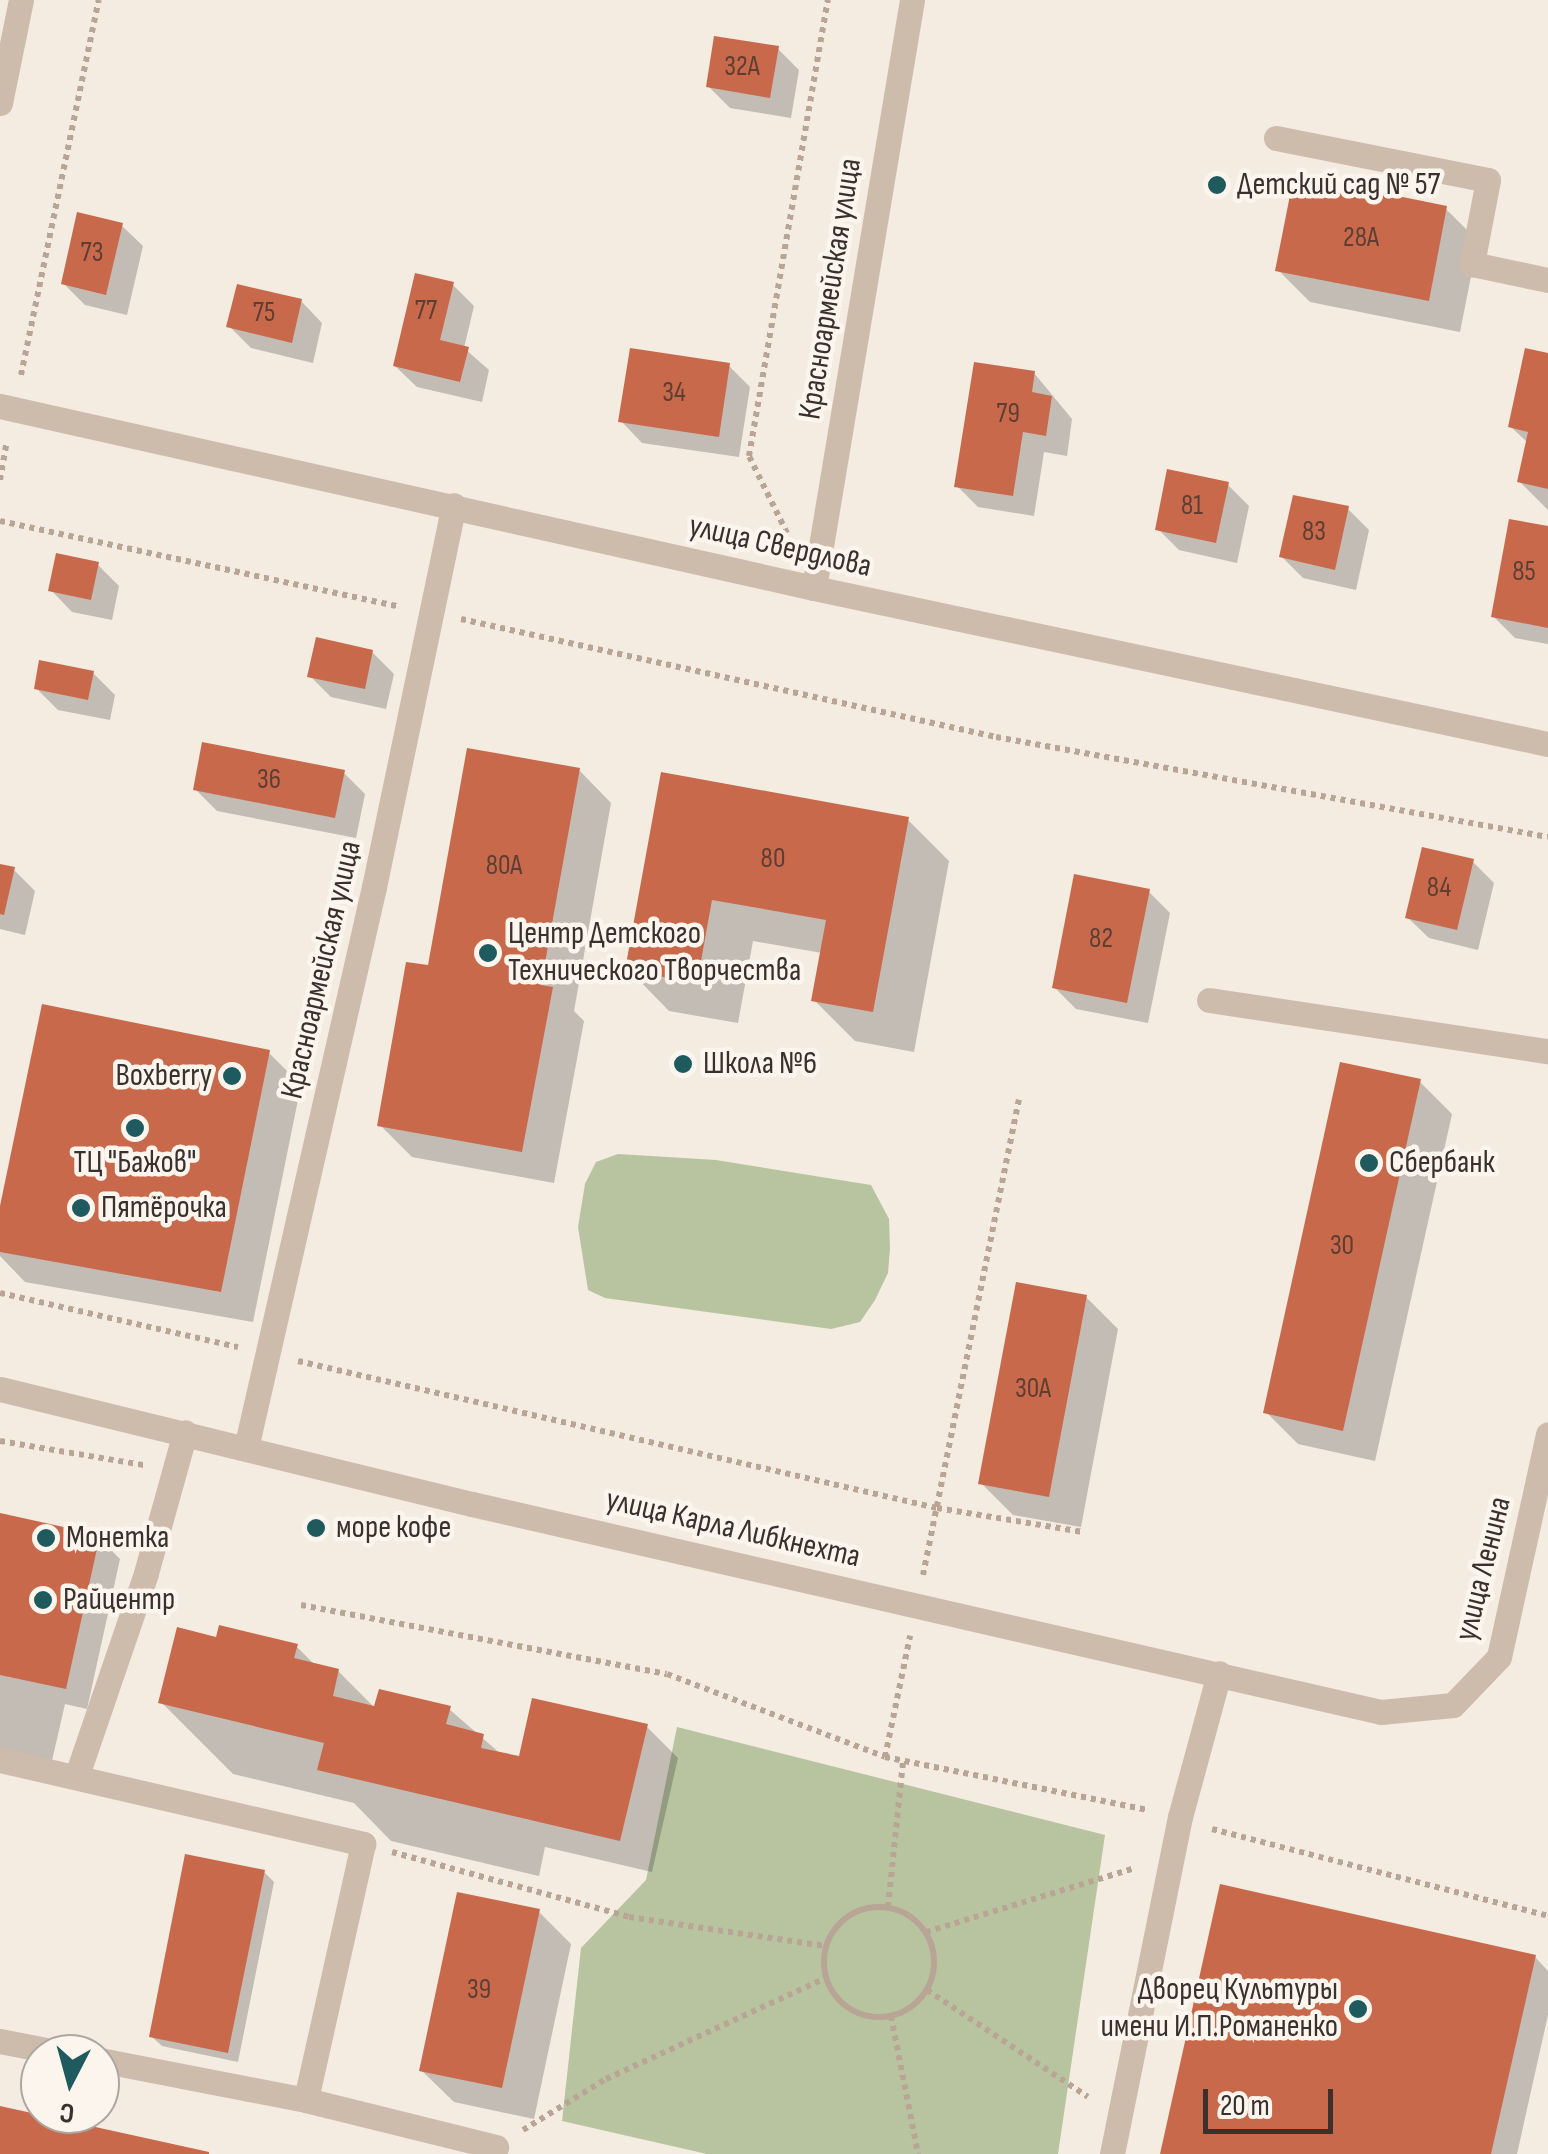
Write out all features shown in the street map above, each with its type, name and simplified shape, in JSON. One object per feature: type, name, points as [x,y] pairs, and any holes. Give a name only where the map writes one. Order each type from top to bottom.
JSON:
[{"type":"street","points":[[0,103],[21,0]]},
{"type":"street","name":"Красноармейская улица","points":[[814,588],[912,0]]},
{"type":"street","points":[[1276,138],[1488,180],[1472,264],[1548,280]]},
{"type":"street","name":"улица Свердлова","points":[[7,408],[814,588],[1548,744]]},
{"type":"street","name":"Красноармейская улица","points":[[246,1448],[454,505]]},
{"type":"street","points":[[1209,1000],[1548,1051]]},
{"type":"street","name":"улица Карла Либкнехта","points":[[0,1389],[1381,1712],[1454,1705]]},
{"type":"street","points":[[77,1775],[146,1573],[185,1432]]},
{"type":"street","name":"улица Ленина","points":[[1454,1705],[1499,1657],[1548,1434]]},
{"type":"street","points":[[1112,2154],[1180,1817],[1219,1673]]},
{"type":"street","points":[[0,1760],[363,1844],[306,2100]]},
{"type":"street","points":[[120,2064],[306,2100],[496,2147]]},
{"type":"path","points":[[0,480],[7,408],[99,0]]},
{"type":"path","points":[[814,588],[749,456],[828,0]]},
{"type":"path","points":[[0,521],[996,736],[1548,837]]},
{"type":"path","points":[[885,1757],[1018,1100]]},
{"type":"path","points":[[0,1293],[937,1508],[1084,1532]]},
{"type":"path","points":[[0,1440],[175,1470]]},
{"type":"path","points":[[301,1604],[667,1674],[885,1757],[1180,1817],[1224,1833],[1548,1916]]},
{"type":"path","points":[[888,1907],[904,1761]]},
{"type":"path","points":[[926,1932],[1175,1856],[1224,1833]]},
{"type":"path","points":[[363,1844],[629,1917],[825,1946]]},
{"type":"path","points":[[888,1907],[916,1920],[926,1932],[934,1953],[926,1990],[914,2004],[891,2016],[863,2015],[847,2008],[826,1978],[825,1946],[844,1918],[861,1909],[888,1907]]},
{"type":"path","points":[[496,2147],[606,2078],[826,1978]]},
{"type":"path","points":[[926,1990],[1120,2118]]},
{"type":"path","points":[[891,2016],[918,2154]]},
{"type":"green space","points":[[618,1154],[716,1160],[871,1185],[889,1219],[888,1273],[875,1300],[860,1322],[831,1329],[605,1298],[588,1290],[578,1227],[585,1184],[596,1162]]},
{"type":"green space","points":[[677,1727],[1105,1835],[1058,2154],[707,2154],[562,2121],[581,1948],[646,1880]]},
{"type":"building","points":[[714,36],[779,46],[770,98],[706,87]]},
{"type":"building","points":[[1294,175],[1447,206],[1429,301],[1275,271]]},
{"type":"building","points":[[77,212],[123,223],[106,295],[61,284]]},
{"type":"building","points":[[415,273],[454,282],[440,340],[469,347],[460,382],[393,366]]},
{"type":"building","points":[[237,284],[302,299],[292,343],[226,327]]},
{"type":"building","points":[[630,348],[730,363],[719,437],[618,422]]},
{"type":"building","points":[[1525,348],[1548,353],[1548,489],[1517,482],[1528,432],[1508,427]]},
{"type":"building","points":[[974,362],[1035,371],[1032,392],[1052,396],[1046,436],[1023,432],[1013,496],[954,487]]},
{"type":"building","points":[[1167,469],[1229,482],[1216,543],[1155,530]]},
{"type":"building","points":[[1293,495],[1349,506],[1335,570],[1279,557]]},
{"type":"building","points":[[1509,519],[1548,526],[1548,628],[1491,617]]},
{"type":"building","points":[[56,553],[99,562],[91,600],[48,591]]},
{"type":"building","points":[[316,637],[373,650],[365,689],[307,677]]},
{"type":"building","points":[[39,660],[94,671],[88,700],[34,689]]},
{"type":"building","points":[[202,742],[345,770],[335,818],[193,790]]},
{"type":"building","points":[[467,748],[580,768],[541,985],[553,987],[522,1152],[377,1126],[406,962],[428,965]]},
{"type":"building","points":[[661,772],[909,817],[873,1012],[811,1001],[826,920],[712,900],[697,983],[625,970]]},
{"type":"building","points":[[1422,847],[1474,859],[1457,930],[1405,918]]},
{"type":"building","points":[[0,864],[15,867],[4,915],[0,914]]},
{"type":"building","points":[[1074,874],[1150,889],[1127,1003],[1052,988]]},
{"type":"building","name":"ТЦ \"Бажов\"","points":[[42,1004],[270,1050],[221,1292],[0,1252],[0,1206]]},
{"type":"building","points":[[1340,1062],[1421,1079],[1343,1431],[1263,1413]]},
{"type":"building","points":[[1016,1282],[1087,1295],[1049,1497],[978,1484]]},
{"type":"building","name":"Райцентр","points":[[0,1513],[100,1535],[66,1689],[0,1675]]},
{"type":"building","points":[[219,1625],[298,1644],[294,1658],[339,1669],[333,1696],[374,1706],[379,1689],[451,1706],[446,1724],[484,1734],[481,1748],[519,1756],[532,1698],[648,1724],[620,1841],[317,1770],[324,1743],[158,1703],[177,1627],[216,1637]]},
{"type":"building","points":[[185,1854],[265,1870],[228,2053],[149,2037]]},
{"type":"building","points":[[1220,1884],[1536,1955],[1491,2154],[1160,2154]]},
{"type":"building","points":[[457,1892],[540,1909],[502,2088],[419,2071]]},
{"type":"building","points":[[0,2106],[20,2110],[20,2134],[120,2132],[209,2152],[209,2154],[0,2154]]},
{"type":"place","name":"Детский сад № 57","points":[[1217,185]]},
{"type":"place","name":"Центр Детского Технического Творчества","points":[[488,953]]},
{"type":"place","name":"Школа №6","points":[[683,1064]]},
{"type":"place","name":"Boxberry","points":[[232,1076]]},
{"type":"place","name":"ТЦ \"Бажов\"","points":[[135,1128]]},
{"type":"place","name":"Сбербанк","points":[[1369,1163]]},
{"type":"place","name":"Пятёрочка","points":[[81,1208]]},
{"type":"place","name":"море кофе","points":[[316,1528]]},
{"type":"place","name":"Монетка","points":[[46,1538]]},
{"type":"place","name":"Райцентр","points":[[43,1600]]},
{"type":"place","name":"Дворец Культуры имени И.П.Романенко","points":[[1358,2009]]}]
